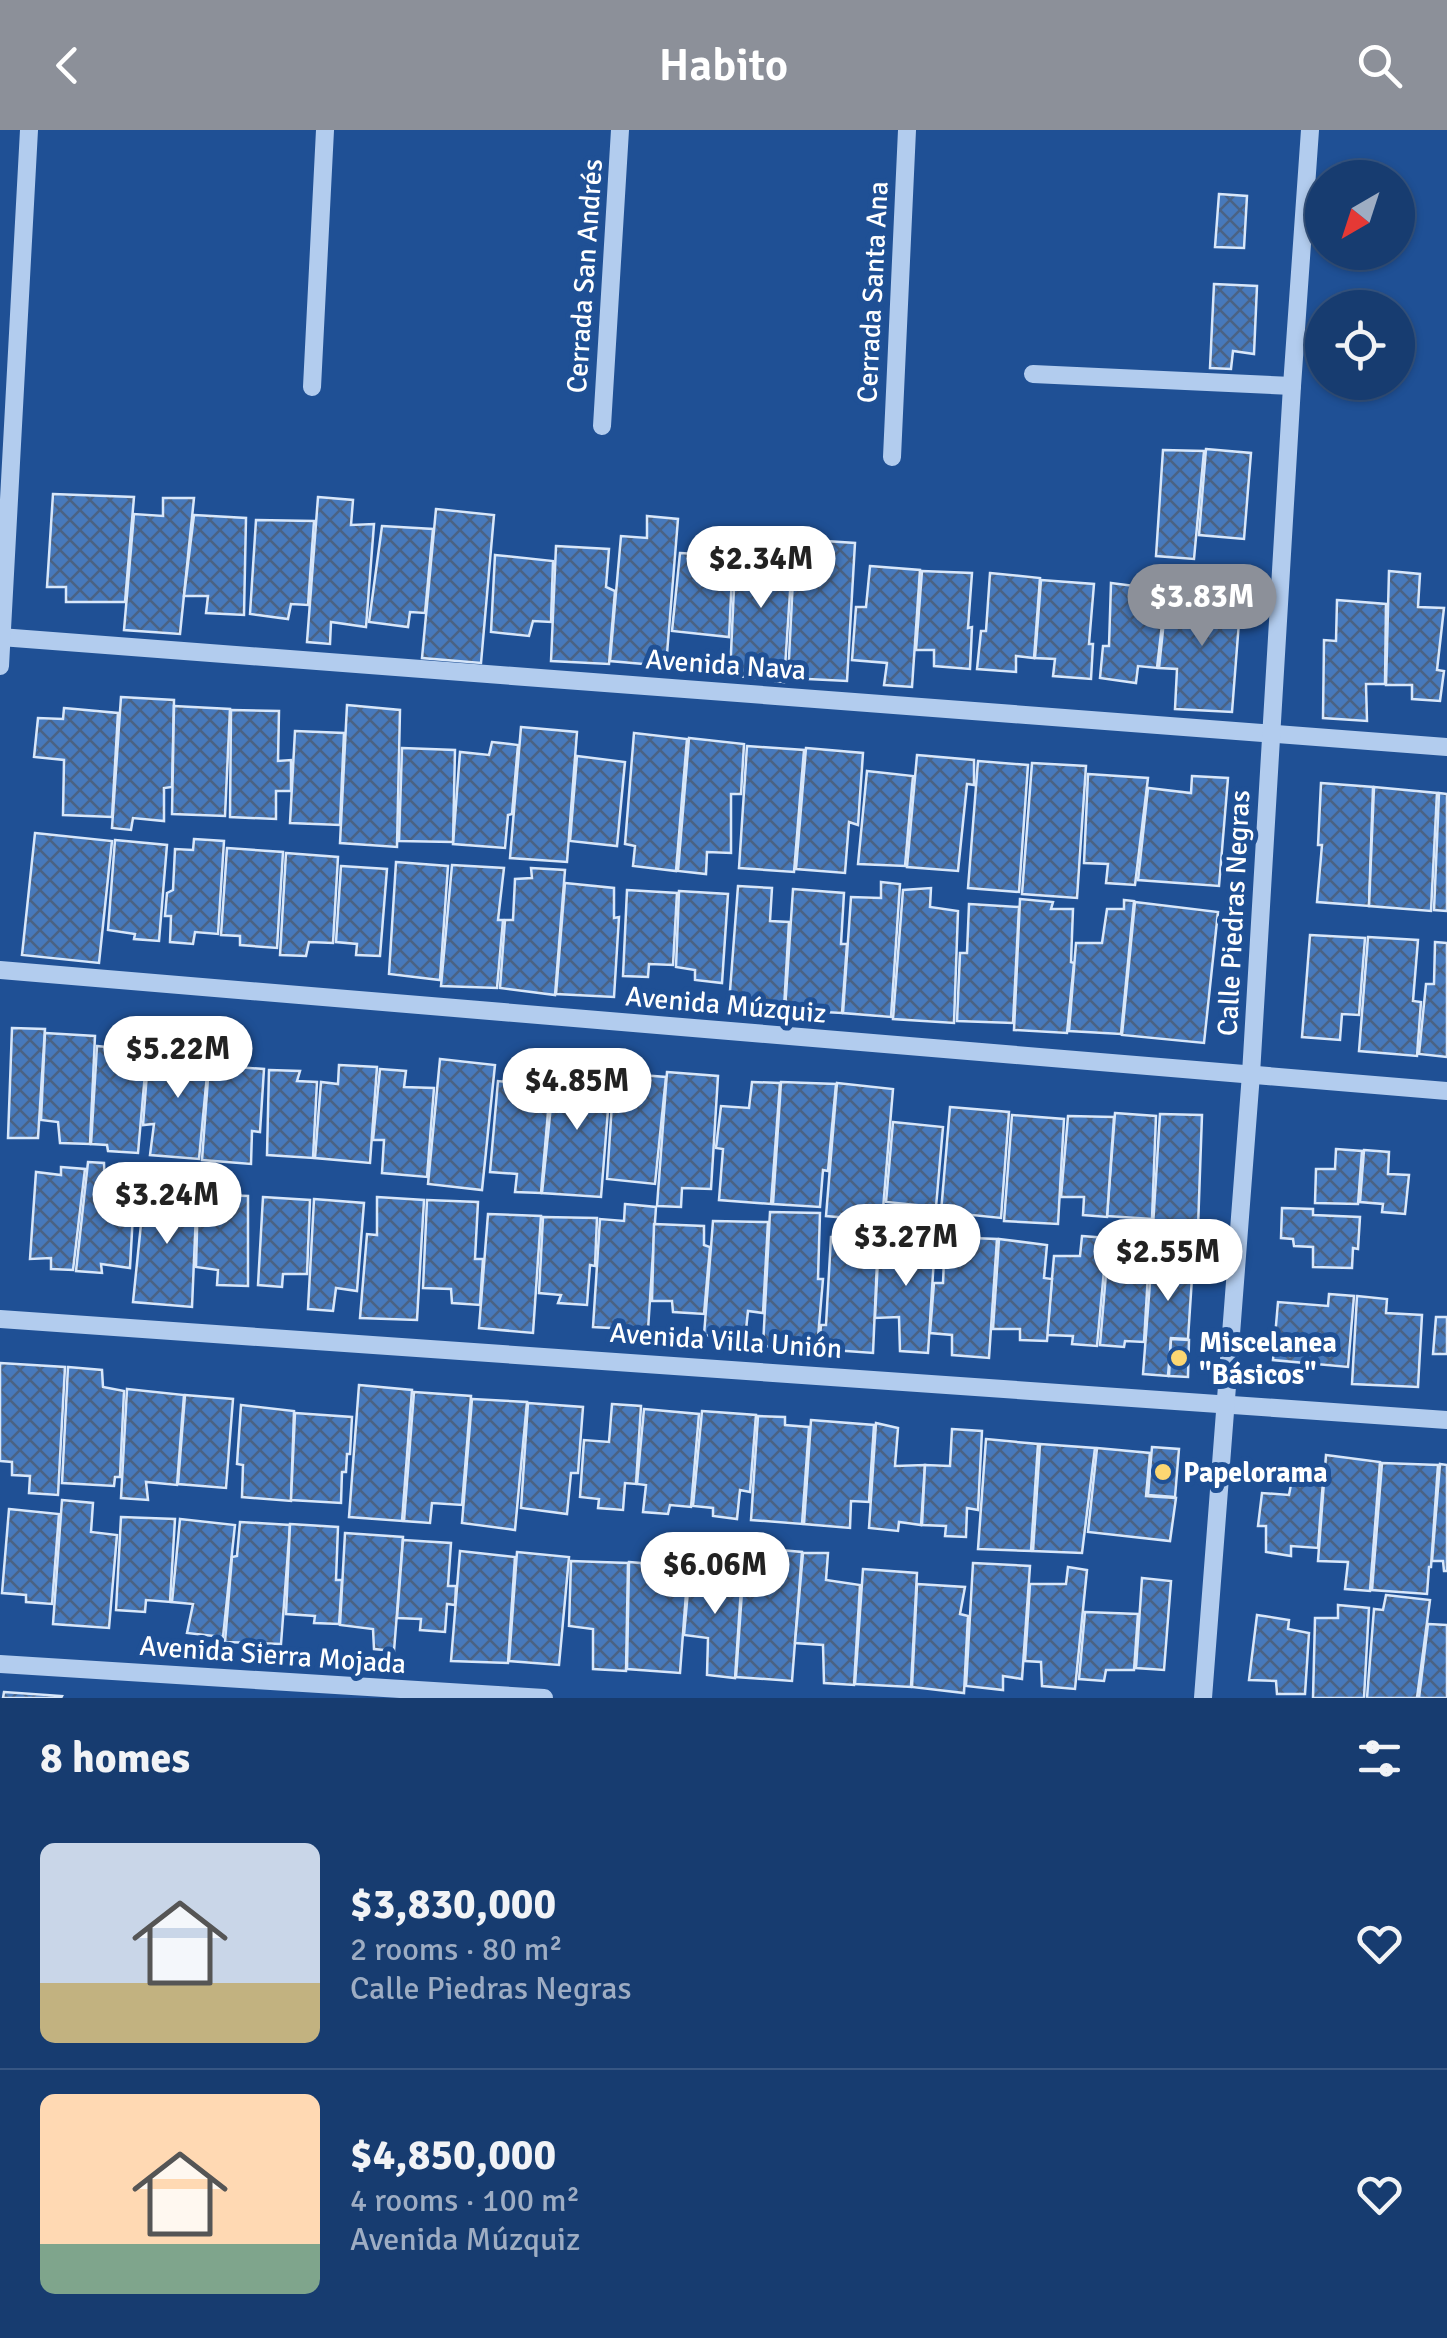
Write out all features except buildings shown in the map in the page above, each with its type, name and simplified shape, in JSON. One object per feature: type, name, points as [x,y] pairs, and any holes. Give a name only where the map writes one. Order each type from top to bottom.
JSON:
[{"type":"street","points":[[0,666],[29,130]]},
{"type":"street","points":[[312,387],[325,130]]},
{"type":"street","name":"Cerrada San Andrés","points":[[602,426],[620,130]]},
{"type":"street","name":"Cerrada Santa Ana","points":[[892,457],[907,130]]},
{"type":"street","name":"Calle Piedras Negras","points":[[1202,1698],[1250,1074],[1310,130]]},
{"type":"street","points":[[1032,374],[1292,386]]},
{"type":"street","name":"Avenida Nava","points":[[1,637],[1447,746]]},
{"type":"street","name":"Avenida Múzquiz","points":[[0,970],[1447,1091]]},
{"type":"street","name":"Avenida Villa Unión","points":[[0,1319],[1447,1420]]},
{"type":"street","name":"Avenida Sierra Mojada","points":[[0,1664],[544,1698]]},
{"type":"place","name":"Miscelanea \"Básicos\"","points":[[1179,1358]]},
{"type":"place","name":"Papelorama","points":[[1163,1472]]}]
